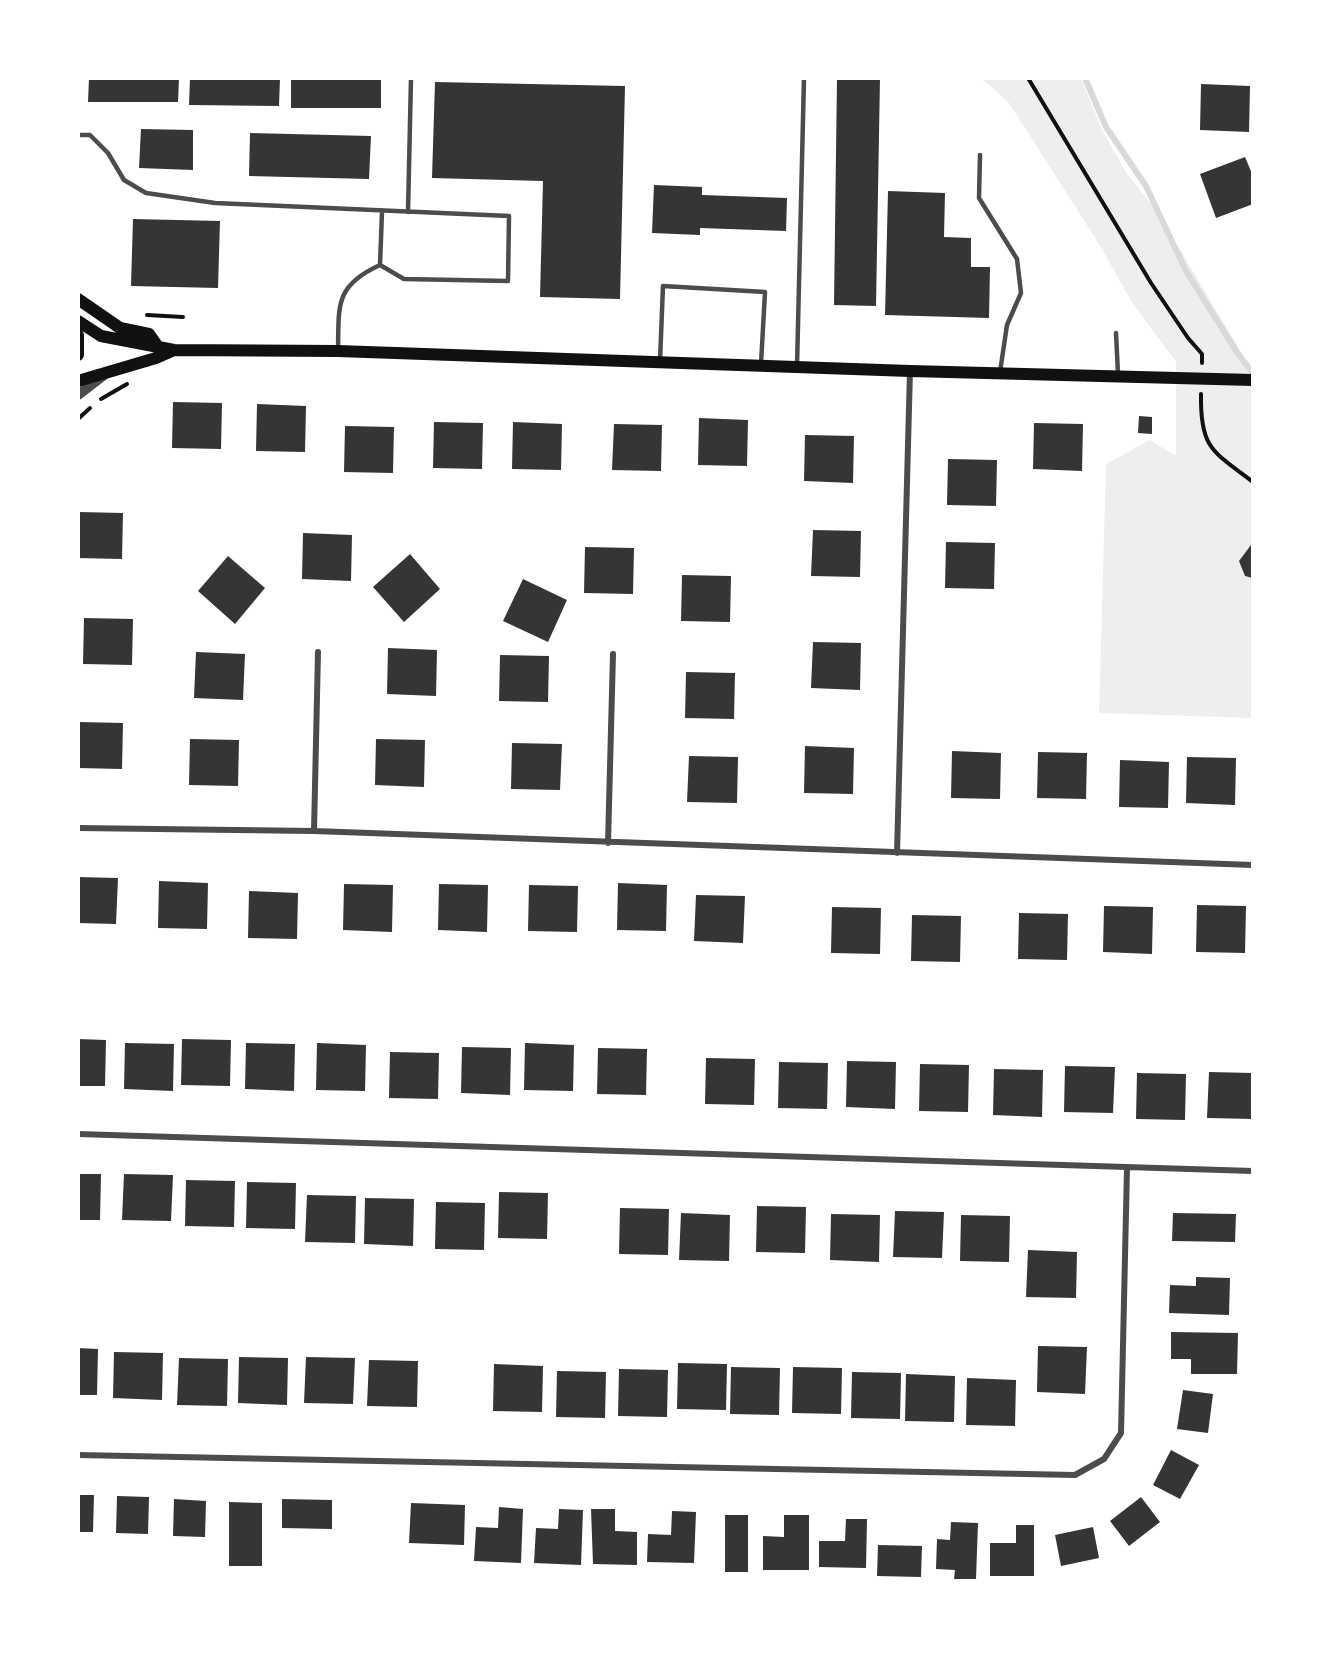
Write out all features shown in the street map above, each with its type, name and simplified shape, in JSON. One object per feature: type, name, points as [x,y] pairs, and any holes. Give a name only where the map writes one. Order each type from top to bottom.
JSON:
[{"type":"main road","points":[[78,298],[120,328],[149,334],[156,344]]},
{"type":"main road","points":[[78,321],[100,336],[156,344],[174,350],[338,351],[910,371],[1253,380]]},
{"type":"main road","points":[[78,335],[78,355]]},
{"type":"main road","points":[[78,381],[156,358],[174,350]]},
{"type":"street","points":[[897,853],[910,371]]},
{"type":"street","points":[[78,395],[107,372]]},
{"type":"street","points":[[314,831],[318,652]]},
{"type":"street","points":[[608,843],[613,654]]},
{"type":"street","points":[[78,828],[314,831],[1253,865]]},
{"type":"street","points":[[78,1134],[1253,1171]]},
{"type":"street","points":[[78,1455],[1075,1474],[1104,1459],[1121,1433],[1126,1168]]},
{"type":"lane","points":[[408,212],[411,78]]},
{"type":"lane","points":[[797,366],[804,78]]},
{"type":"lane","points":[[78,135],[90,135],[108,153],[123,180],[147,193],[215,203],[509,216],[508,281],[404,279],[380,265]]},
{"type":"lane","points":[[980,154],[979,198],[1017,260],[1022,293],[1007,325],[1000,372]]},
{"type":"lane","points":[[380,265],[382,212]]},
{"type":"lane","points":[[338,351],[339,309],[346,287],[362,273],[380,265]]},
{"type":"lane","points":[[660,361],[663,286],[765,292],[760,364]]},
{"type":"lane","points":[[1116,333],[1118,377]]},
{"type":"path","points":[[1029,78],[1151,283],[1188,338],[1202,354]]},
{"type":"path","points":[[140,315],[183,317]]},
{"type":"path","points":[[78,419],[99,400],[128,386],[126,377]]},
{"type":"path","points":[[1201,393],[1202,420],[1208,444],[1217,454],[1253,482]]},
{"type":"shaded area","points":[[981,78],[1081,78],[1102,130],[1127,174],[1158,213],[1253,372],[1253,718],[1099,713],[1106,464],[1150,440],[1176,456],[1176,362],[1131,301],[1101,247],[1009,103]]},
{"type":"building","points":[[89,78],[179,78],[178,102],[88,102]]},
{"type":"building","points":[[190,78],[280,78],[279,106],[189,105]]},
{"type":"building","points":[[291,78],[381,78],[381,108],[291,108]]},
{"type":"building","points":[[837,78],[880,78],[876,306],[834,305]]},
{"type":"building","points":[[435,82],[625,86],[620,299],[540,297],[543,181],[432,178]]},
{"type":"building","points":[[1201,84],[1250,86],[1249,132],[1200,130]]},
{"type":"building","points":[[141,129],[193,130],[193,170],[139,168]]},
{"type":"building","points":[[250,133],[371,136],[369,179],[249,176]]},
{"type":"building","points":[[1245,157],[1253,176],[1253,204],[1216,218],[1200,174]]},
{"type":"building","points":[[654,185],[702,187],[702,195],[787,198],[786,231],[700,228],[700,235],[652,233]]},
{"type":"building","points":[[888,191],[945,193],[944,237],[971,238],[971,267],[990,267],[989,318],[885,315]]},
{"type":"building","points":[[133,219],[220,221],[218,288],[131,286]]},
{"type":"building","points":[[173,402],[222,403],[221,449],[172,448]]},
{"type":"building","points":[[257,404],[306,406],[305,452],[256,451]]},
{"type":"building","points":[[1139,416],[1152,417],[1152,434],[1138,433]]},
{"type":"building","points":[[699,418],[748,420],[747,466],[698,465]]},
{"type":"building","points":[[434,422],[483,423],[482,469],[433,468]]},
{"type":"building","points":[[513,422],[562,424],[561,470],[512,469]]},
{"type":"building","points":[[1034,423],[1083,424],[1082,471],[1033,469]]},
{"type":"building","points":[[614,424],[662,425],[661,471],[612,470]]},
{"type":"building","points":[[345,426],[394,427],[393,473],[344,472]]},
{"type":"building","points":[[805,435],[854,436],[853,483],[804,481]]},
{"type":"building","points":[[948,459],[997,460],[996,506],[947,505]]},
{"type":"building","points":[[78,512],[123,513],[122,559],[78,558]]},
{"type":"building","points":[[813,530],[861,531],[860,577],[811,576]]},
{"type":"building","points":[[303,533],[352,535],[351,581],[302,579]]},
{"type":"building","points":[[946,542],[995,543],[994,589],[945,588]]},
{"type":"building","points":[[1253,545],[1253,578],[1245,576],[1239,561]]},
{"type":"building","points":[[585,547],[634,548],[633,594],[584,593]]},
{"type":"building","points":[[410,554],[440,589],[404,622],[373,587]]},
{"type":"building","points":[[228,556],[265,588],[235,624],[198,591]]},
{"type":"building","points":[[682,575],[731,576],[730,622],[681,621]]},
{"type":"building","points":[[523,579],[567,600],[548,642],[503,621]]},
{"type":"building","points":[[84,618],[133,619],[132,665],[83,664]]},
{"type":"building","points":[[813,642],[861,643],[860,690],[811,688]]},
{"type":"building","points":[[388,648],[437,650],[436,696],[387,694]]},
{"type":"building","points":[[196,652],[245,654],[243,700],[194,698]]},
{"type":"building","points":[[500,655],[549,656],[548,702],[499,701]]},
{"type":"building","points":[[686,672],[735,673],[734,719],[685,718]]},
{"type":"building","points":[[78,722],[123,723],[122,769],[78,768]]},
{"type":"building","points":[[190,739],[239,740],[238,786],[189,785]]},
{"type":"building","points":[[376,739],[425,740],[424,787],[375,785]]},
{"type":"building","points":[[512,743],[562,744],[560,790],[511,789]]},
{"type":"building","points":[[805,746],[854,748],[853,794],[804,793]]},
{"type":"building","points":[[952,751],[1001,753],[1000,799],[951,798]]},
{"type":"building","points":[[1038,752],[1087,753],[1086,799],[1037,798]]},
{"type":"building","points":[[689,756],[738,757],[737,803],[687,802]]},
{"type":"building","points":[[1187,757],[1236,758],[1235,805],[1186,803]]},
{"type":"building","points":[[1120,760],[1169,762],[1168,808],[1119,807]]},
{"type":"building","points":[[78,877],[118,878],[116,924],[78,923]]},
{"type":"building","points":[[159,881],[208,883],[207,929],[158,928]]},
{"type":"building","points":[[618,883],[667,885],[666,931],[617,930]]},
{"type":"building","points":[[344,884],[393,885],[392,932],[343,930]]},
{"type":"building","points":[[439,884],[488,885],[487,932],[438,930]]},
{"type":"building","points":[[529,885],[578,886],[577,932],[528,931]]},
{"type":"building","points":[[249,891],[298,893],[297,939],[248,938]]},
{"type":"building","points":[[696,895],[745,896],[743,943],[694,941]]},
{"type":"building","points":[[1197,905],[1246,906],[1245,953],[1196,952]]},
{"type":"building","points":[[1104,906],[1153,907],[1152,954],[1103,952]]},
{"type":"building","points":[[832,907],[881,908],[880,954],[831,953]]},
{"type":"building","points":[[1019,913],[1068,914],[1067,960],[1018,959]]},
{"type":"building","points":[[912,915],[961,916],[960,962],[911,961]]},
{"type":"building","points":[[78,1039],[106,1040],[105,1086],[78,1086]]},
{"type":"building","points":[[182,1039],[231,1040],[230,1086],[181,1085]]},
{"type":"building","points":[[125,1043],[174,1044],[173,1091],[124,1089]]},
{"type":"building","points":[[246,1043],[295,1044],[294,1091],[245,1089]]},
{"type":"building","points":[[317,1043],[366,1045],[365,1091],[316,1090]]},
{"type":"building","points":[[525,1043],[574,1045],[573,1091],[524,1090]]},
{"type":"building","points":[[462,1047],[511,1048],[510,1095],[461,1093]]},
{"type":"building","points":[[598,1048],[647,1049],[646,1095],[597,1094]]},
{"type":"building","points":[[390,1052],[439,1053],[438,1099],[389,1098]]},
{"type":"building","points":[[706,1058],[755,1059],[754,1105],[705,1104]]},
{"type":"building","points":[[847,1061],[896,1062],[895,1109],[846,1107]]},
{"type":"building","points":[[779,1062],[828,1063],[827,1109],[778,1108]]},
{"type":"building","points":[[920,1064],[969,1065],[968,1112],[919,1111]]},
{"type":"building","points":[[1065,1066],[1115,1067],[1113,1113],[1064,1112]]},
{"type":"building","points":[[994,1069],[1043,1070],[1042,1117],[993,1115]]},
{"type":"building","points":[[1209,1072],[1253,1073],[1253,1119],[1207,1118]]},
{"type":"building","points":[[1137,1073],[1186,1074],[1185,1120],[1136,1119]]},
{"type":"building","points":[[78,1174],[101,1174],[100,1220],[78,1220]]},
{"type":"building","points":[[124,1174],[173,1175],[171,1221],[122,1220]]},
{"type":"building","points":[[186,1180],[235,1181],[234,1227],[185,1226]]},
{"type":"building","points":[[247,1182],[296,1183],[295,1229],[246,1228]]},
{"type":"building","points":[[499,1192],[548,1193],[547,1239],[498,1238]]},
{"type":"building","points":[[307,1195],[356,1196],[355,1243],[305,1242]]},
{"type":"building","points":[[365,1198],[414,1199],[413,1246],[364,1244]]},
{"type":"building","points":[[436,1202],[485,1203],[484,1250],[435,1249]]},
{"type":"building","points":[[757,1206],[806,1207],[805,1253],[756,1252]]},
{"type":"building","points":[[620,1208],[669,1209],[668,1255],[619,1254]]},
{"type":"building","points":[[895,1211],[944,1212],[942,1258],[893,1257]]},
{"type":"building","points":[[681,1213],[730,1215],[729,1261],[679,1260]]},
{"type":"building","points":[[1173,1213],[1236,1214],[1235,1242],[1172,1241]]},
{"type":"building","points":[[831,1214],[880,1215],[879,1262],[830,1260]]},
{"type":"building","points":[[961,1215],[1010,1216],[1009,1262],[960,1261]]},
{"type":"building","points":[[1028,1250],[1077,1252],[1076,1298],[1026,1297]]},
{"type":"building","points":[[1196,1277],[1230,1278],[1229,1315],[1169,1313],[1170,1285],[1196,1286]]},
{"type":"building","points":[[1171,1332],[1238,1333],[1237,1374],[1191,1374],[1191,1359],[1171,1359]]},
{"type":"building","points":[[1038,1346],[1087,1347],[1085,1394],[1037,1392]]},
{"type":"building","points":[[78,1348],[98,1349],[97,1395],[78,1395]]},
{"type":"building","points":[[114,1352],[163,1353],[162,1400],[113,1398]]},
{"type":"building","points":[[239,1357],[288,1358],[287,1405],[238,1403]]},
{"type":"building","points":[[306,1357],[355,1358],[353,1404],[304,1403]]},
{"type":"building","points":[[179,1358],[228,1359],[227,1406],[177,1405]]},
{"type":"building","points":[[369,1360],[418,1361],[417,1407],[367,1406]]},
{"type":"building","points":[[678,1363],[727,1364],[726,1410],[677,1409]]},
{"type":"building","points":[[494,1364],[543,1366],[542,1412],[493,1411]]},
{"type":"building","points":[[731,1367],[780,1368],[779,1415],[730,1414]]},
{"type":"building","points":[[793,1367],[842,1368],[841,1414],[792,1413]]},
{"type":"building","points":[[619,1369],[668,1370],[667,1417],[618,1416]]},
{"type":"building","points":[[557,1371],[606,1372],[605,1418],[556,1417]]},
{"type":"building","points":[[852,1372],[901,1373],[900,1419],[851,1418]]},
{"type":"building","points":[[906,1374],[955,1376],[954,1422],[905,1421]]},
{"type":"building","points":[[967,1378],[1016,1380],[1015,1426],[966,1425]]},
{"type":"building","points":[[1183,1390],[1213,1394],[1208,1433],[1177,1429]]},
{"type":"building","points":[[1171,1450],[1199,1465],[1180,1499],[1153,1485]]},
{"type":"building","points":[[78,1495],[94,1495],[93,1532],[78,1532]]},
{"type":"building","points":[[117,1496],[149,1497],[148,1534],[116,1533]]},
{"type":"building","points":[[1141,1497],[1160,1522],[1129,1546],[1110,1521]]},
{"type":"building","points":[[174,1499],[206,1501],[205,1537],[173,1536]]},
{"type":"building","points":[[282,1499],[332,1500],[332,1529],[282,1528]]},
{"type":"building","points":[[229,1502],[262,1503],[262,1566],[229,1566]]},
{"type":"building","points":[[411,1503],[465,1505],[464,1545],[409,1543]]},
{"type":"building","points":[[499,1507],[523,1509],[521,1563],[474,1561],[476,1527],[498,1528]]},
{"type":"building","points":[[559,1509],[583,1510],[581,1565],[534,1563],[536,1528],[558,1529]]},
{"type":"building","points":[[591,1509],[615,1509],[615,1531],[637,1532],[637,1565],[593,1564]]},
{"type":"building","points":[[672,1511],[696,1512],[694,1563],[647,1562],[648,1534],[671,1535]]},
{"type":"building","points":[[725,1515],[748,1515],[748,1572],[725,1572]]},
{"type":"building","points":[[784,1515],[809,1515],[809,1570],[763,1570],[763,1536],[784,1537]]},
{"type":"building","points":[[846,1519],[867,1519],[866,1568],[819,1567],[819,1541],[845,1541]]},
{"type":"building","points":[[951,1522],[978,1523],[976,1579],[954,1579],[955,1570],[936,1569],[937,1539],[950,1540]]},
{"type":"building","points":[[1016,1525],[1034,1525],[1034,1576],[990,1576],[990,1543],[1016,1543]]},
{"type":"building","points":[[1093,1527],[1099,1558],[1061,1566],[1055,1535]]},
{"type":"building","points":[[878,1545],[922,1546],[921,1577],[877,1576]]},
{"type":"waterway","points":[[1085,78],[1106,127],[1146,186],[1186,271],[1238,354],[1253,373]]}]
